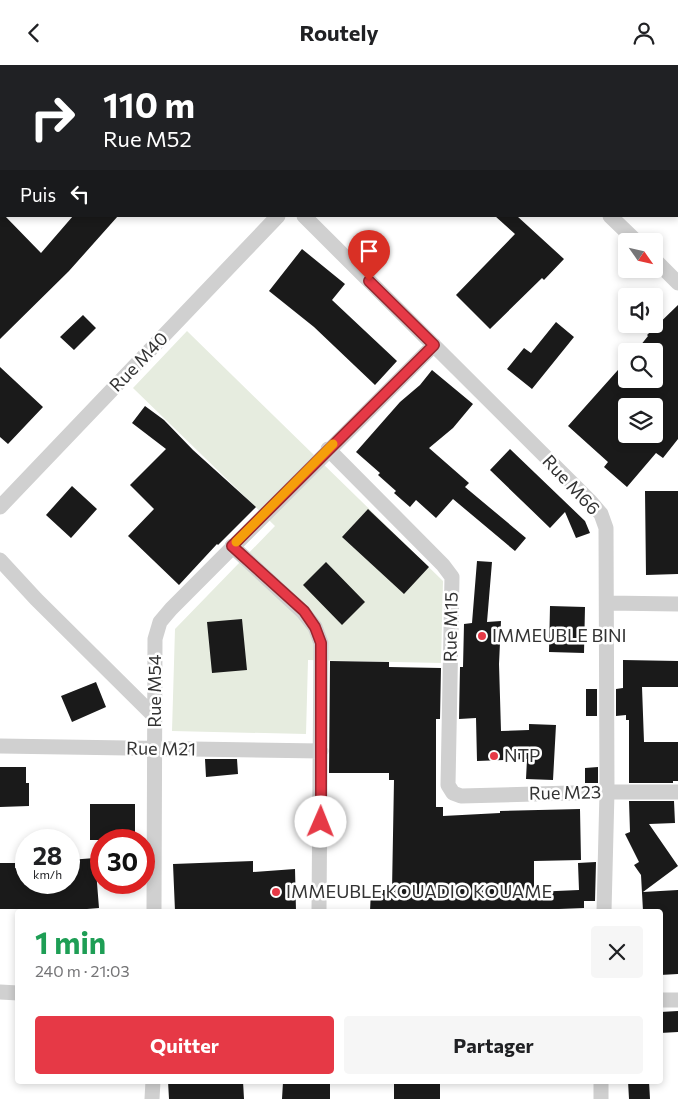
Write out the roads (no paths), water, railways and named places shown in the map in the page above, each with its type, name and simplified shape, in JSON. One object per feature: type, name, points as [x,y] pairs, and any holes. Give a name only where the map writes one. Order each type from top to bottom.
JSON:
[{"type":"street","name":"Rue M40","points":[[0,507],[277,217]]},
{"type":"street","name":"Rue M66","points":[[305,217],[601,514],[606,528],[607,603],[607,792],[604,909]]},
{"type":"street","points":[[611,217],[628,233]]},
{"type":"street","points":[[663,268],[678,283]]},
{"type":"street","points":[[320,909],[321,643],[315,627],[304,611],[232,546],[434,345]]},
{"type":"street","name":"Rue M15","points":[[328,449],[443,565],[452,577],[448,785],[453,793]]},
{"type":"street","name":"Rue M54","points":[[154,909],[155,639],[160,622],[170,609],[232,546]]},
{"type":"street","points":[[0,560],[36,599],[155,717]]},
{"type":"street","points":[[607,603],[678,604]]},
{"type":"street","name":"Rue M21","points":[[0,746],[322,751]]},
{"type":"street","name":"Rue M23","points":[[453,793],[461,796],[678,792]]},
{"type":"street","points":[[0,992],[15,993]]},
{"type":"street","points":[[663,1000],[678,1000]]},
{"type":"street","points":[[152,1099],[153,1084]]},
{"type":"street","points":[[601,1084],[601,1099]]},
{"type":"place","name":"IMMEUBLE BINI","points":[[482,636]]},
{"type":"place","name":"NTP","points":[[494,756]]},
{"type":"place","name":"IMMEUBLE KOUADIO KOUAME","points":[[276,892]]}]
